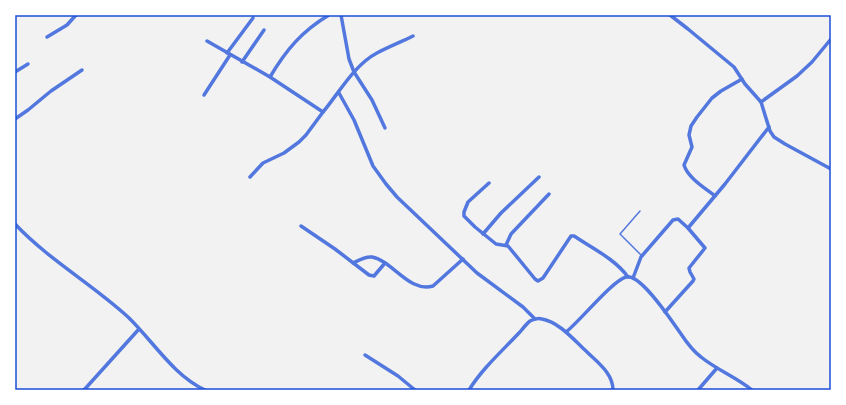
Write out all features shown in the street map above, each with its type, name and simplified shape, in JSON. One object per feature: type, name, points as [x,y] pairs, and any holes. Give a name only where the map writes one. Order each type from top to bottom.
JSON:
[{"type":"street","points":[[47,37],[67,25],[76,15]]},
{"type":"street","points":[[270,76],[291,46],[303,33],[329,15]]},
{"type":"street","points":[[342,15],[349,60],[354,72],[372,100],[385,128]]},
{"type":"street","points":[[670,15],[734,67],[761,102],[769,127],[774,137],[831,169]]},
{"type":"street","points":[[204,95],[253,18]]},
{"type":"street","points":[[242,62],[264,30]]},
{"type":"street","points":[[250,177],[263,163],[284,153],[296,145],[306,135],[354,72],[370,58],[376,53],[413,36]]},
{"type":"street","points":[[761,102],[797,76],[812,62],[831,39]]},
{"type":"street","points":[[207,41],[242,62],[270,76],[323,112]]},
{"type":"street","points":[[15,72],[28,64]]},
{"type":"street","points":[[15,119],[82,70]]},
{"type":"street","points":[[715,196],[690,174],[684,165],[692,147],[689,135],[690,126],[712,98],[742,79]]},
{"type":"street","points":[[338,92],[354,120],[373,166],[397,197],[477,273],[523,307],[535,319]]},
{"type":"street","points":[[688,228],[769,127]]},
{"type":"street","points":[[483,234],[539,177]]},
{"type":"street","points":[[489,182],[468,202],[464,216],[467,221],[496,244],[506,245],[535,279],[538,281],[543,278],[571,236],[574,236],[603,255],[628,277]]},
{"type":"street","points":[[506,245],[511,234],[549,194]]},
{"type":"street","points":[[633,278],[638,263],[643,256],[676,219],[680,220],[705,248],[689,268],[694,279],[693,282],[665,312]]},
{"type":"street","points":[[15,224],[30,240],[56,262],[108,301],[139,329],[180,373],[194,384],[205,390]]},
{"type":"street","points":[[301,226],[371,276],[374,276],[385,263]]},
{"type":"street","points":[[353,262],[370,257],[385,263],[404,278],[418,285],[428,287],[433,286],[463,259]]},
{"type":"street","points":[[566,332],[615,284],[624,278],[633,278],[653,296],[697,354],[752,390]]},
{"type":"street","points":[[469,390],[498,354],[530,322],[535,319],[543,319],[554,323],[566,332],[609,375],[614,390]]},
{"type":"street","points":[[84,390],[139,329]]},
{"type":"street","points":[[365,355],[398,376],[415,390]]},
{"type":"street","points":[[698,390],[717,368]]},
{"type":"lane","points":[[640,211],[620,234],[643,256]]}]
